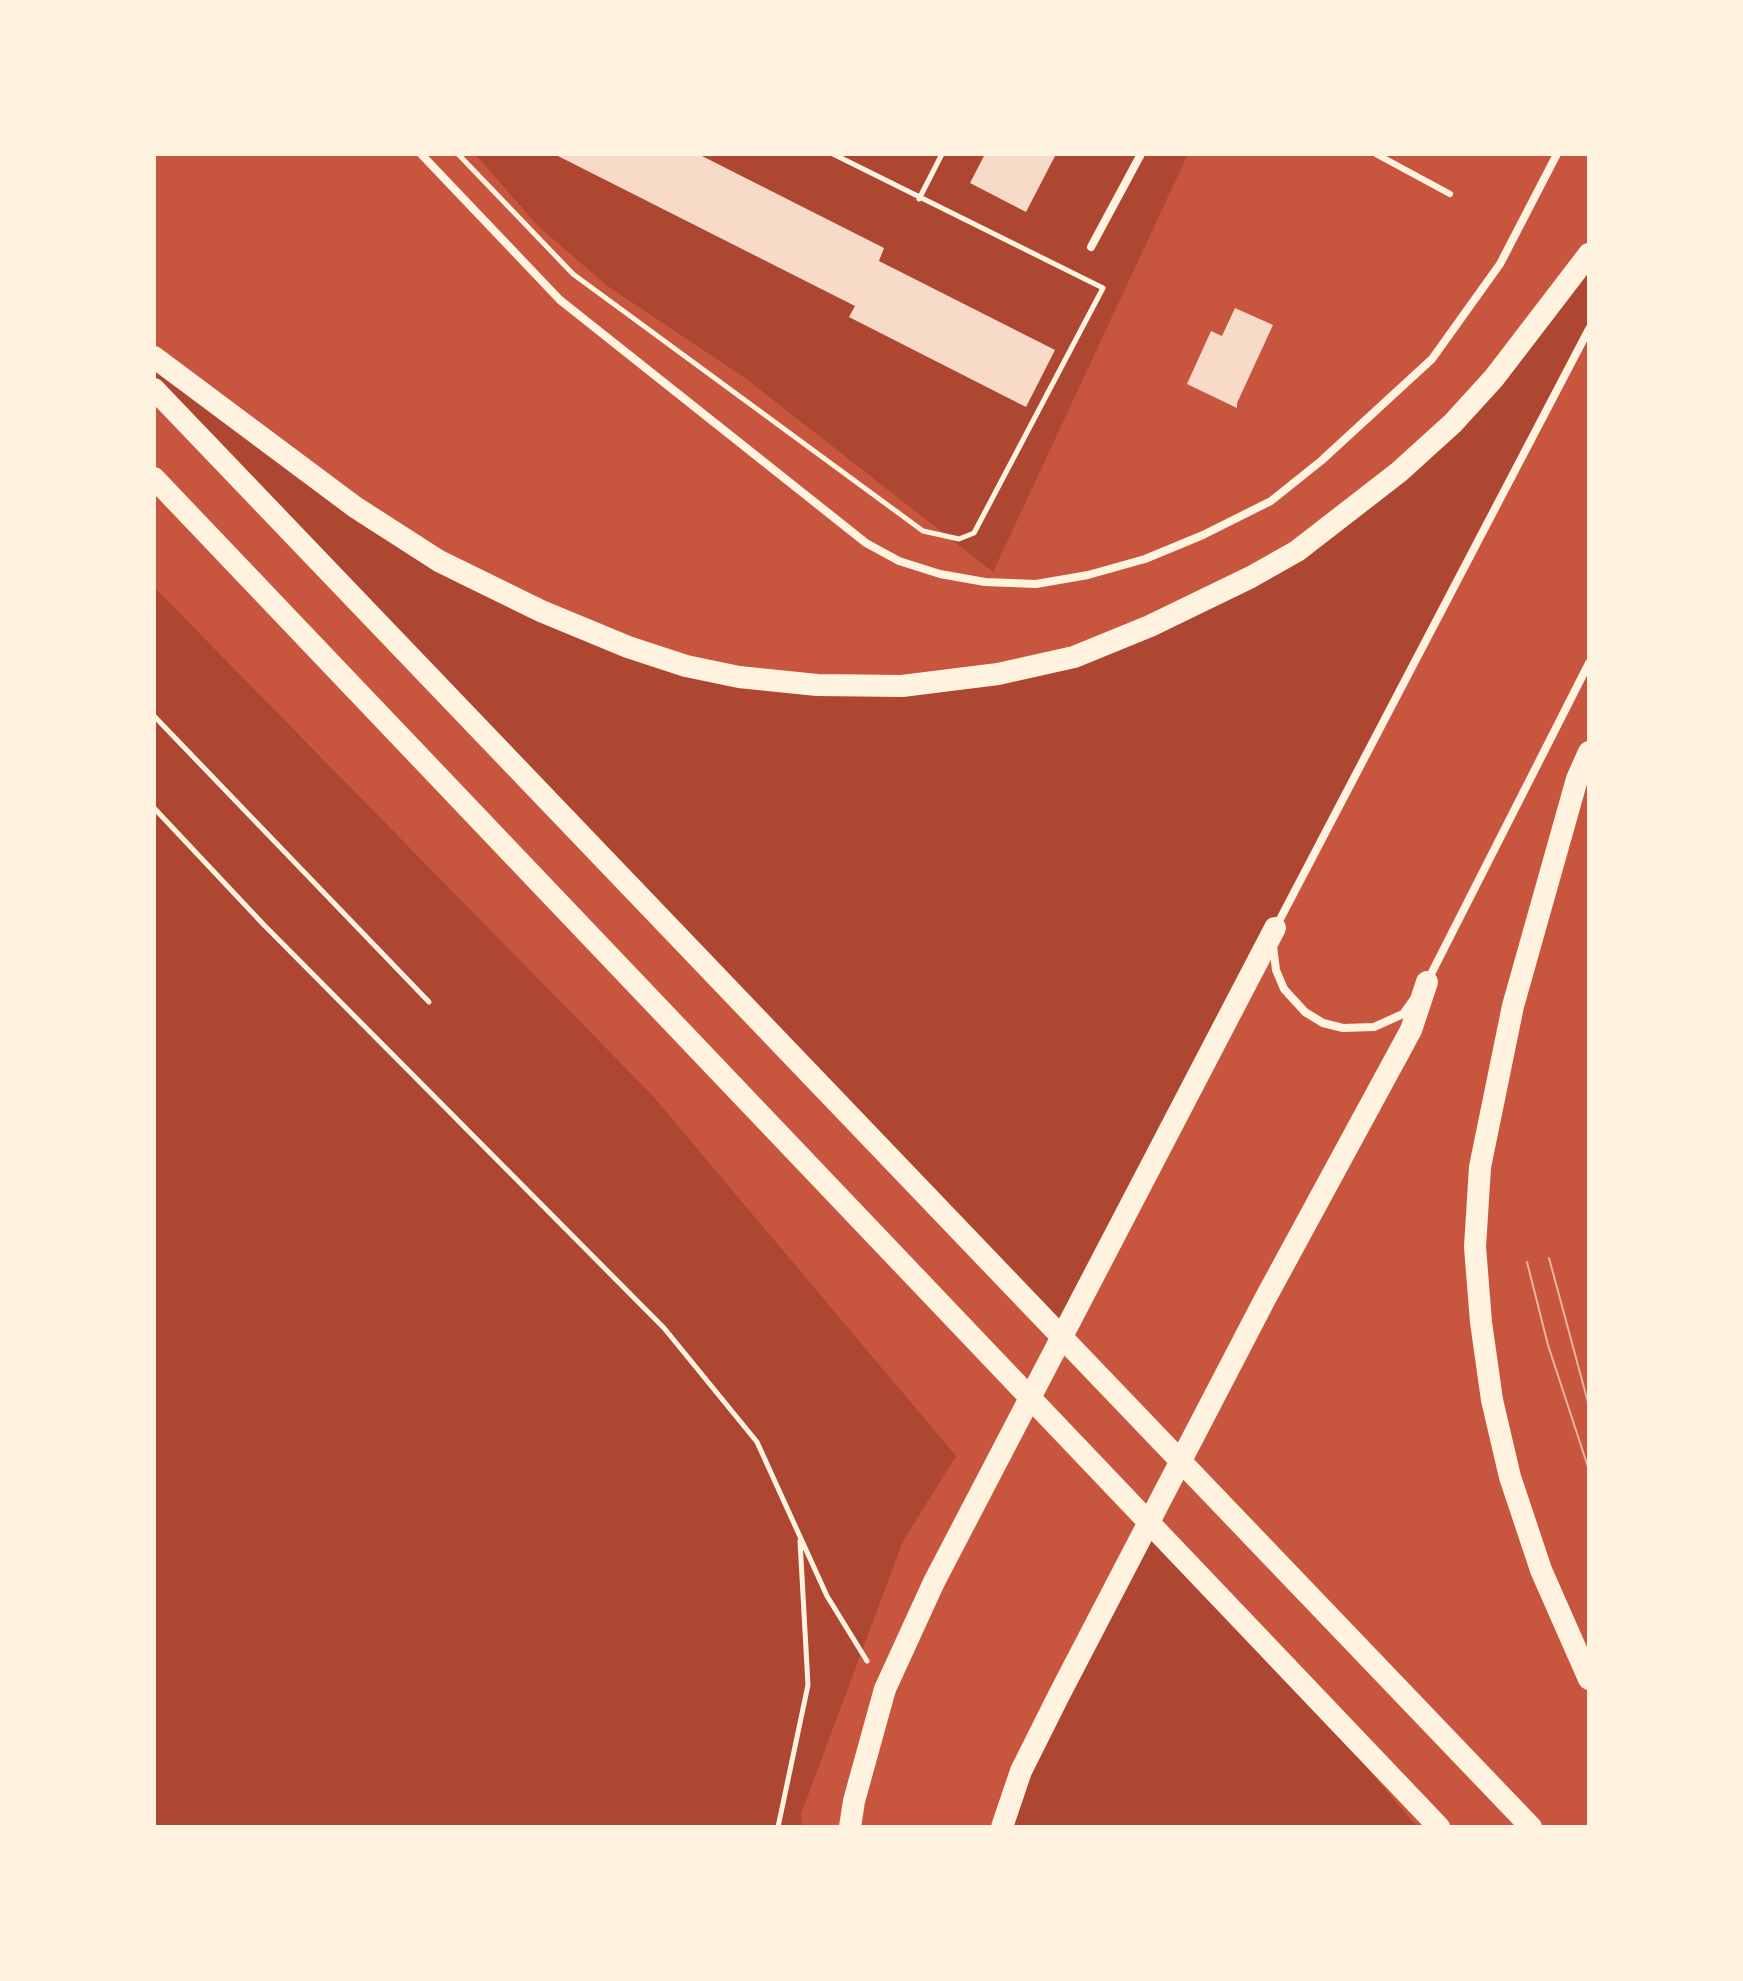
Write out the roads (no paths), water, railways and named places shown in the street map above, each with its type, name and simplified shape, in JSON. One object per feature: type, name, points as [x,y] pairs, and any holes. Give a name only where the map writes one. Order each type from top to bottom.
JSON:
[{"type":"highway","points":[[154,357],[355,507],[439,561],[541,611],[628,647],[686,666],[739,677],[817,685],[902,686],[998,674],[1074,657],[1150,626],[1297,551],[1399,472],[1453,423],[1494,378],[1589,254]]},
{"type":"highway","points":[[154,389],[1531,1827]]},
{"type":"highway","points":[[154,478],[1439,1827]]},
{"type":"highway","points":[[1589,752],[1577,779],[1513,1006],[1480,1167],[1475,1247],[1492,1400],[1510,1477],[1541,1570],[1589,1679]]},
{"type":"highway","points":[[850,1827],[857,1787],[885,1689],[934,1582],[1275,928]]},
{"type":"highway","points":[[1002,1827],[1021,1771],[1059,1695],[1265,1299],[1411,1030],[1427,982]]},
{"type":"highway","points":[[1261,1641],[1417,1827]]},
{"type":"street","points":[[421,154],[560,300],[866,543],[899,561],[940,574],[985,582],[1036,584],[1088,575],[1145,559],[1203,535],[1261,506],[1321,461],[1432,359],[1500,264],[1557,154]]},
{"type":"street","points":[[1091,247],[1141,154]]},
{"type":"street","points":[[1589,329],[1275,928],[1273,959],[1284,989],[1305,1012],[1333,1026],[1364,1029],[1384,1024],[1403,1014],[1427,982],[1589,663]]},
{"type":"lane","points":[[1376,154],[1450,194]]},
{"type":"tram line","points":[[1549,1258],[1589,1406]]},
{"type":"tram line","points":[[1527,1262],[1548,1345],[1589,1470]]}]
